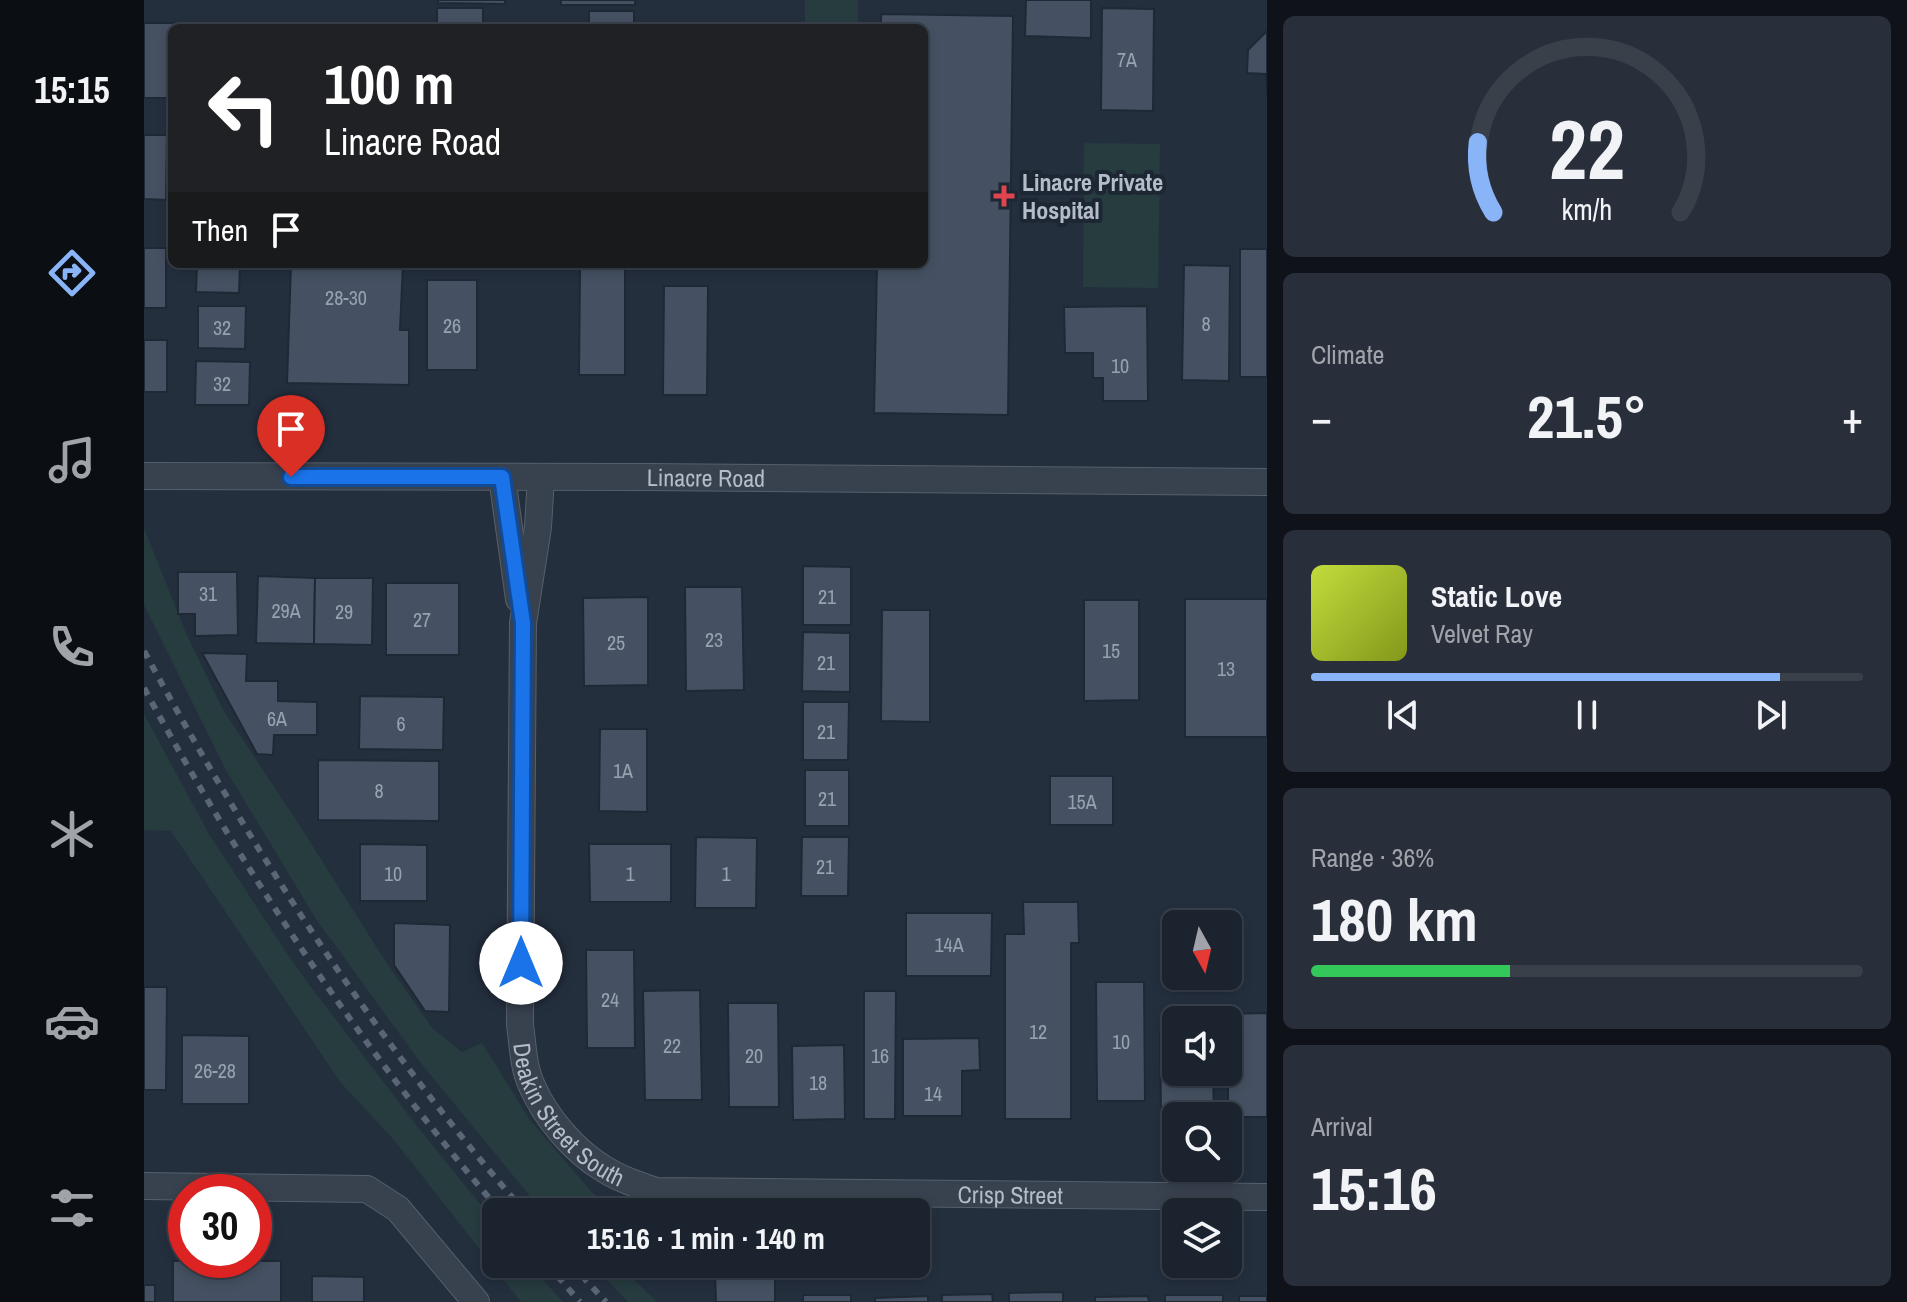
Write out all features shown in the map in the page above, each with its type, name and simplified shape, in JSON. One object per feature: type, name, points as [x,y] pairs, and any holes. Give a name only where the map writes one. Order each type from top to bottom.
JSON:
[{"type":"street","name":"Linacre Road","points":[[144,476],[1267,482]]},
{"type":"street","name":"Deakin Street South","points":[[502,477],[523,623]]},
{"type":"street","name":"Deakin Street South","points":[[541,477],[538,527],[523,623],[520,1025],[525,1065],[532,1086],[548,1114],[575,1146],[603,1169],[656,1191]]},
{"type":"street","points":[[144,1186],[367,1189],[398,1209],[476,1302]]},
{"type":"street","name":"Crisp Street","points":[[656,1191],[1267,1197]]},
{"type":"green space","points":[[805,0],[858,0],[858,24],[805,24]]},
{"type":"green space","points":[[1084,143],[1160,144],[1158,288],[1083,287]]},
{"type":"green space","points":[[144,528],[186,633],[222,708],[382,956],[432,1028],[462,1052],[482,1043],[530,1120],[598,1198],[532,1198],[420,1062],[316,919],[226,770],[144,605]]},
{"type":"green space","points":[[144,714],[209,834],[286,952],[482,1207],[482,1252],[394,1140],[341,1083],[171,831],[144,830]]},
{"type":"green space","points":[[502,1278],[541,1278],[563,1302],[521,1302]]},
{"type":"green space","points":[[605,1278],[632,1278],[657,1302],[628,1302]]},
{"type":"building","points":[[438,0],[505,0],[505,4],[438,3]]},
{"type":"building","points":[[561,0],[635,0],[635,5],[561,5]]},
{"type":"building","points":[[1026,0],[1091,0],[1091,38],[1025,36]]},
{"type":"building","points":[[437,8],[483,8],[483,24],[437,24]]},
{"type":"building","points":[[1102,8],[1154,9],[1153,111],[1101,110]]},
{"type":"building","points":[[589,11],[634,11],[634,24],[589,24]]},
{"type":"building","points":[[881,14],[1013,16],[1008,415],[874,413],[877,268],[928,268],[928,24],[881,24]]},
{"type":"building","points":[[144,23],[185,23],[168,24],[168,98],[144,98]]},
{"type":"building","points":[[1267,31],[1267,97],[1266,74],[1247,73],[1248,50]]},
{"type":"building","points":[[144,135],[167,135],[166,200],[144,199]]},
{"type":"building","points":[[144,248],[166,248],[166,308],[144,308]]},
{"type":"building","points":[[1240,249],[1267,249],[1267,377],[1240,377]]},
{"type":"building","points":[[1184,265],[1230,266],[1229,381],[1182,380]]},
{"type":"building","points":[[197,268],[240,268],[239,293],[196,292]]},
{"type":"building","points":[[291,268],[403,268],[400,330],[409,330],[409,385],[287,383]]},
{"type":"building","points":[[580,268],[625,268],[625,375],[579,375]]},
{"type":"building","points":[[427,280],[477,280],[477,370],[427,370]]},
{"type":"building","points":[[664,286],[708,286],[707,395],[663,395]]},
{"type":"building","points":[[198,306],[246,306],[245,349],[198,348]]},
{"type":"building","points":[[1147,306],[1148,401],[1103,401],[1103,378],[1093,378],[1093,353],[1065,353],[1064,307]]},
{"type":"building","points":[[144,340],[167,340],[167,392],[144,392]]},
{"type":"building","points":[[196,361],[250,362],[249,405],[195,405]]},
{"type":"building","points":[[803,566],[851,567],[851,625],[803,625]]},
{"type":"building","points":[[178,572],[237,572],[238,635],[195,636],[195,614],[178,614]]},
{"type":"building","points":[[258,576],[315,578],[314,644],[256,643]]},
{"type":"building","points":[[315,578],[373,578],[372,645],[314,644]]},
{"type":"building","points":[[386,583],[459,583],[459,655],[386,655]]},
{"type":"building","points":[[685,587],[742,587],[744,690],[686,691]]},
{"type":"building","points":[[648,597],[648,685],[584,686],[583,598]]},
{"type":"building","points":[[1185,599],[1267,599],[1267,737],[1185,737]]},
{"type":"building","points":[[1084,600],[1139,600],[1139,700],[1084,701]]},
{"type":"building","points":[[882,610],[930,610],[930,722],[881,721]]},
{"type":"building","points":[[803,632],[850,633],[850,692],[802,691]]},
{"type":"building","points":[[202,653],[247,654],[246,681],[278,681],[278,701],[317,702],[317,735],[274,735],[273,755],[257,754]]},
{"type":"building","points":[[360,696],[444,697],[443,750],[359,749]]},
{"type":"building","points":[[803,702],[849,702],[848,760],[803,760]]},
{"type":"building","points":[[600,729],[647,729],[647,812],[599,811]]},
{"type":"building","points":[[318,760],[439,761],[439,821],[318,820]]},
{"type":"building","points":[[805,770],[849,770],[849,826],[805,826]]},
{"type":"building","points":[[1050,776],[1113,776],[1113,825],[1050,825]]},
{"type":"building","points":[[696,837],[757,838],[756,908],[695,908]]},
{"type":"building","points":[[802,837],[849,837],[848,896],[801,896]]},
{"type":"building","points":[[360,844],[427,845],[427,901],[360,901]]},
{"type":"building","points":[[589,844],[671,844],[671,902],[590,902]]},
{"type":"building","points":[[1023,902],[1078,902],[1079,943],[1071,943],[1071,1119],[1005,1119],[1005,934],[1024,934]]},
{"type":"building","points":[[906,913],[992,913],[991,976],[906,976]]},
{"type":"building","points":[[394,923],[450,925],[449,1012],[425,1011],[394,965]]},
{"type":"building","points":[[586,950],[634,950],[635,1048],[587,1048]]},
{"type":"building","points":[[1096,982],[1144,982],[1145,1101],[1097,1101]]},
{"type":"building","points":[[144,987],[167,987],[166,1090],[144,1090]]},
{"type":"building","points":[[700,990],[702,1100],[645,1100],[643,991]]},
{"type":"building","points":[[864,991],[896,991],[895,1119],[864,1119]]},
{"type":"building","points":[[728,1003],[778,1003],[779,1107],[729,1107]]},
{"type":"building","points":[[1267,1013],[1267,1117],[1242,1117],[1242,1102],[1228,1102],[1228,1086],[1242,1086],[1242,1014]]},
{"type":"building","points":[[1162,1034],[1162,1086],[1213,1086],[1214,1102],[1162,1102],[1161,1115]]},
{"type":"building","points":[[182,1035],[249,1036],[249,1104],[182,1104]]},
{"type":"building","points":[[979,1038],[980,1070],[962,1071],[962,1116],[903,1116],[903,1039]]},
{"type":"building","points":[[844,1045],[845,1119],[793,1120],[792,1046]]},
{"type":"building","points":[[272,1261],[281,1261],[281,1302],[173,1302],[173,1278],[272,1278]]},
{"type":"building","points":[[312,1276],[364,1277],[364,1302],[312,1302]]},
{"type":"building","points":[[715,1278],[775,1278],[775,1302],[716,1302]]},
{"type":"building","points":[[144,1285],[155,1285],[155,1302],[144,1302]]},
{"type":"building","points":[[1063,1292],[1063,1302],[1009,1302],[1009,1293]]},
{"type":"building","points":[[992,1294],[993,1302],[942,1302],[942,1295]]},
{"type":"building","points":[[803,1295],[851,1295],[851,1302],[803,1302]]},
{"type":"building","points":[[1165,1295],[1223,1295],[1223,1302],[1165,1302]]},
{"type":"building","points":[[928,1296],[928,1302],[875,1302],[875,1298]]},
{"type":"building","points":[[1148,1296],[1149,1302],[1095,1302],[1095,1297]]},
{"type":"building","points":[[1239,1296],[1267,1296],[1267,1302],[1239,1302]]},
{"type":"railway","points":[[144,651],[228,799],[319,942],[417,1080],[513,1198]]},
{"type":"railway","points":[[144,688],[223,826],[309,959],[401,1088],[489,1198]]},
{"type":"railway","points":[[559,1278],[580,1302]]},
{"type":"railway","points":[[584,1278],[606,1302]]},
{"type":"place","name":"Linacre Private Hospital","points":[[1004,196]]},
{"type":"route","points":[[291,477],[502,477],[523,623],[521,963]]}]
